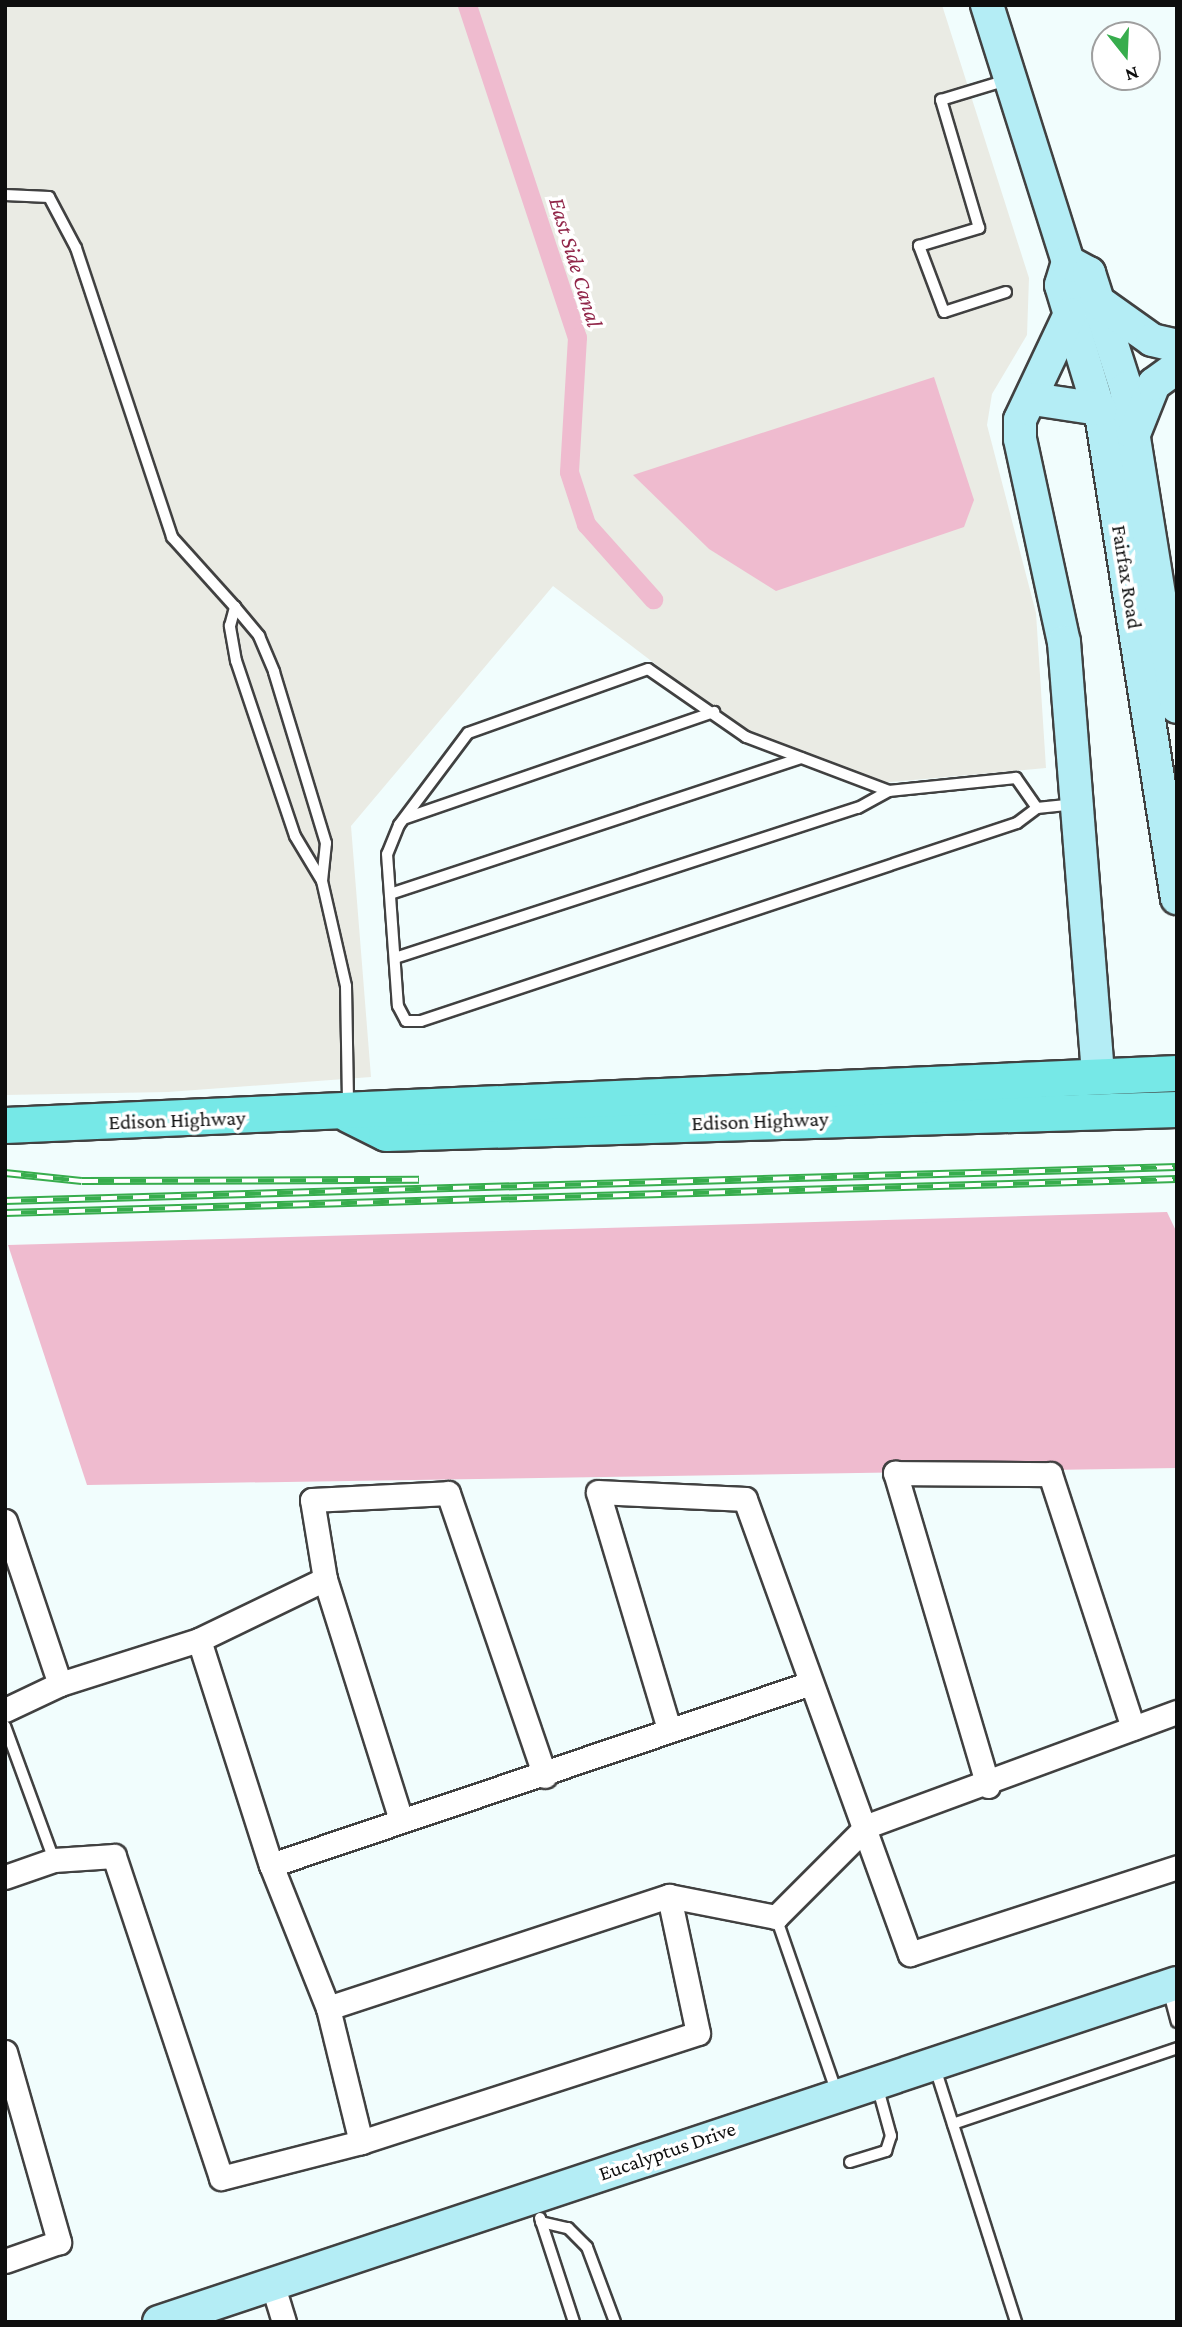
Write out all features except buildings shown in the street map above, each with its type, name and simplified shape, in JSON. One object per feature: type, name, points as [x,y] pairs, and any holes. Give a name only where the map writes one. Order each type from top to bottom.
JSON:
[{"type":"main road","name":"Fairfax Road","points":[[986,5],[1068,262],[1061,285],[1100,410],[1177,898]]},
{"type":"main road","name":"Fairfax Road","points":[[1068,262],[1089,273],[1103,306],[1134,435],[1177,707]]},
{"type":"main road","points":[[1103,306],[1152,340],[1177,346]]},
{"type":"main road","points":[[1070,314],[1033,400],[1020,420],[1020,439],[1064,642],[1098,1075]]},
{"type":"main road","points":[[1134,435],[1154,384],[1177,367]]},
{"type":"main road","points":[[1033,400],[1100,410]]},
{"type":"main road","name":"Edison Highway","points":[[5,1125],[348,1114],[382,1103],[1177,1073]]},
{"type":"main road","name":"Edison Highway","points":[[348,1114],[386,1132],[1177,1109]]},
{"type":"main road","name":"Eucalyptus Drive","points":[[159,2322],[272,2283],[537,2209],[837,2094],[1172,1984]]},
{"type":"street","points":[[988,1786],[895,1473],[1050,1474],[1133,1728]]},
{"type":"street","points":[[669,1729],[598,1492],[745,1499],[811,1683],[867,1826],[910,1954],[1177,1867]]},
{"type":"street","points":[[401,1820],[325,1579],[312,1500],[447,1493],[545,1776]]},
{"type":"street","points":[[5,1521],[11,1559],[60,1684]]},
{"type":"street","points":[[5,1710],[60,1684],[200,1640],[325,1579]]},
{"type":"street","points":[[200,1640],[271,1865],[328,2008],[361,2142]]},
{"type":"street","points":[[271,1865],[401,1820],[545,1776],[669,1729],[811,1683]]},
{"type":"street","points":[[328,2008],[668,1896],[776,1917],[867,1826],[988,1786],[1177,1712]]},
{"type":"street","points":[[5,1877],[54,1860],[114,1856],[220,2178],[361,2142],[698,2033],[668,1896]]},
{"type":"street","points":[[5,2052],[59,2242],[5,2260]]},
{"type":"street","points":[[272,2283],[284,2322]]},
{"type":"lane","points":[[1006,292],[944,312],[919,246],[979,228],[941,100],[1010,79]]},
{"type":"lane","points":[[5,195],[49,197],[76,248],[172,537],[259,636],[276,678],[326,843],[323,881],[346,986],[348,1114]]},
{"type":"lane","points":[[235,607],[230,626],[236,661],[295,836],[323,881]]},
{"type":"lane","points":[[889,792],[746,737],[714,712],[648,669],[468,733],[404,818],[387,854],[398,1006],[406,1021],[421,1021],[1017,823],[1037,808],[1078,804]]},
{"type":"lane","points":[[404,818],[714,712]]},
{"type":"lane","points":[[390,894],[801,758]]},
{"type":"lane","points":[[395,958],[858,808],[889,792],[1016,778],[1037,808]]},
{"type":"lane","points":[[5,1726],[54,1860]]},
{"type":"lane","points":[[776,1917],[837,2094]]},
{"type":"lane","points":[[1172,1984],[1177,2022]]},
{"type":"lane","points":[[953,2124],[1177,2048]]},
{"type":"lane","points":[[934,2062],[1016,2322]]},
{"type":"lane","points":[[850,2162],[886,2151],[891,2136],[876,2081]]},
{"type":"lane","points":[[537,2209],[574,2322]]},
{"type":"lane","points":[[537,2209],[568,2228],[587,2247],[615,2322]]},
{"type":"shaded area","points":[[5,5],[942,5],[1029,278],[1027,335],[992,394],[987,425],[1036,613],[1046,768],[880,783],[747,734],[553,586],[351,826],[371,1077],[168,1092],[5,1095]]},
{"type":"shaded area","points":[[934,377],[974,500],[964,527],[776,591],[709,549],[633,475]]},
{"type":"shaded area","points":[[1167,1212],[1177,1233],[1177,1468],[87,1485],[8,1245]]},
{"type":"waterway","name":"East Side Canal","points":[[467,5],[577,337],[569,472],[586,524],[653,599]]},
{"type":"railway","points":[[5,1201],[1177,1167]]},
{"type":"railway","points":[[5,1173],[82,1181],[419,1180]]},
{"type":"railway","points":[[5,1213],[1177,1179]]}]
